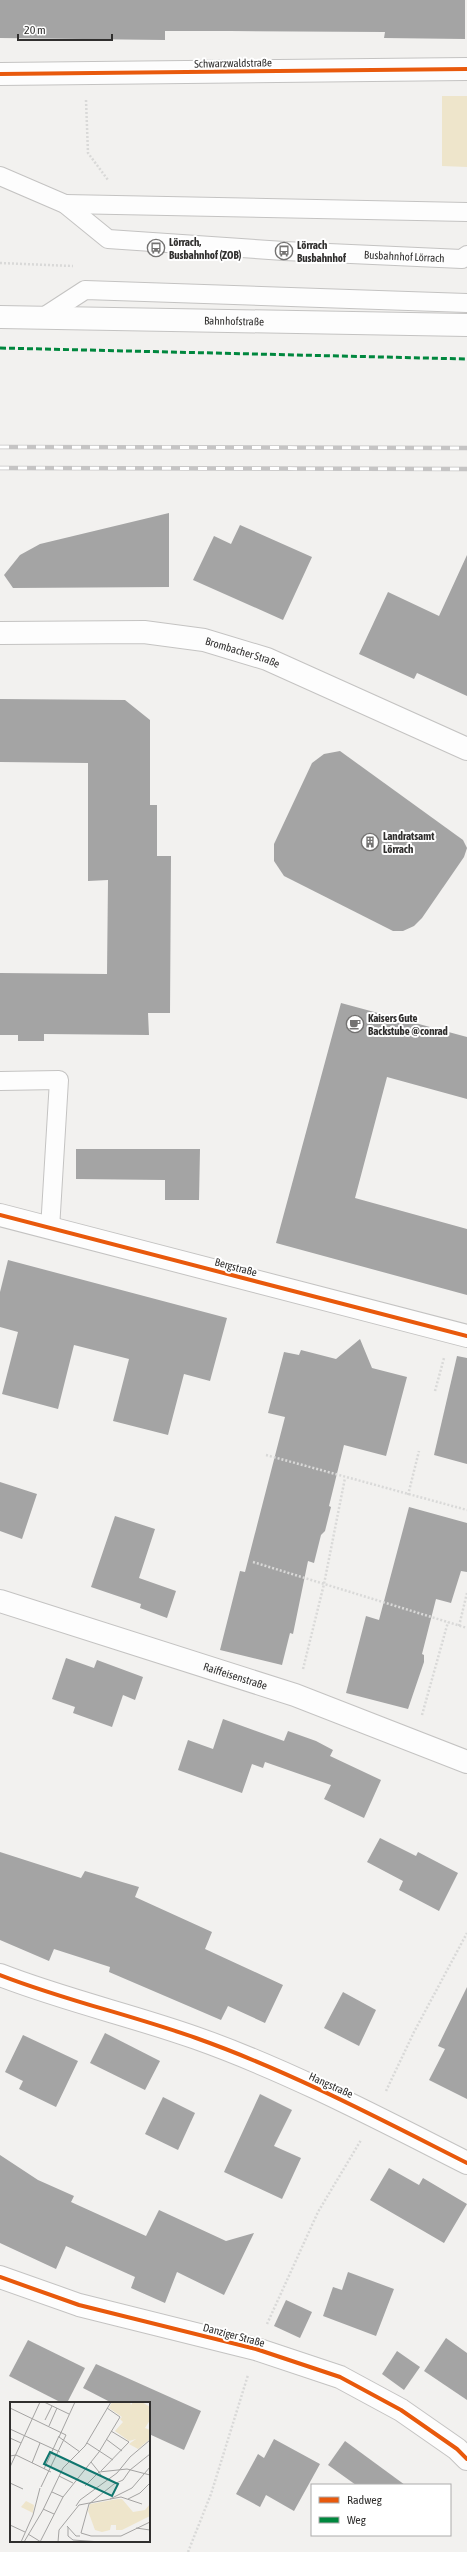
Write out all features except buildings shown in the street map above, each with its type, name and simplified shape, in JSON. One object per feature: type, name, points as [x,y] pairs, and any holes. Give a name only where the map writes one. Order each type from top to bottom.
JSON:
[{"type":"street","name":"Schwarzwaldstraße","points":[[0,74],[467,69]]},
{"type":"street","name":"Bahnhofstraße","points":[[0,317],[45,316],[467,325]]},
{"type":"street","name":"Brombacher Straße","points":[[0,633],[144,632],[204,640],[267,659],[467,749]]},
{"type":"street","name":"Bergstraße","points":[[0,1215],[459,1334]]},
{"type":"street","name":"Raiffeisenstraße","points":[[0,1601],[295,1695],[467,1762]]},
{"type":"street","name":"Hangstraße","points":[[0,1975],[50,1995],[195,2038],[342,2099],[467,2163]]},
{"type":"street","name":"Danziger Straße","points":[[0,2277],[78,2305],[256,2349],[340,2378],[401,2410],[458,2450],[467,2459]]},
{"type":"lane","name":"Busbahnhof Lörrach","points":[[0,176],[65,204],[108,239],[307,252],[462,259],[467,255]]},
{"type":"lane","name":"Busbahnhof Lörrach","points":[[65,204],[467,212]]},
{"type":"lane","points":[[45,316],[85,290],[467,303]]},
{"type":"lane","points":[[0,1081],[59,1080],[50,1228]]},
{"type":"path","points":[[435,1390],[459,1334]]},
{"type":"path","points":[[408,1495],[419,1451]]},
{"type":"path","points":[[266,1455],[345,1478],[467,1510]]},
{"type":"path","points":[[302,1672],[324,1584],[345,1478]]},
{"type":"path","points":[[253,1562],[467,1628]]},
{"type":"path","points":[[459,1626],[467,1593]]},
{"type":"path","points":[[428,1700],[448,1622]]},
{"type":"path","points":[[188,2552],[211,2494],[256,2349],[318,2212],[375,2116],[414,2032],[467,1933]]},
{"type":"shaded area","points":[[442,96],[467,96],[467,167],[442,166]]},
{"type":"railway","points":[[0,447],[467,448]]},
{"type":"railway","points":[[0,468],[467,469]]},
{"type":"marked path","points":[[0,348],[467,359]]},
{"type":"cycle path","points":[[0,74],[467,69]]},
{"type":"cycle path","points":[[0,1215],[467,1336]]},
{"type":"cycle path","points":[[0,1975],[48,1992],[172,2030],[231,2051],[333,2096],[467,2163]]},
{"type":"cycle path","points":[[0,2277],[79,2305],[256,2349],[340,2377],[401,2410],[457,2449],[467,2459]]},
{"type":"place","name":"Lörrach, Busbahnhof (ZOB)","points":[[156,248]]},
{"type":"place","name":"Lörrach Busbahnhof","points":[[284,251]]},
{"type":"place","name":"Landratsamt Lörrach","points":[[370,842]]},
{"type":"place","name":"Kaisers Gute Backstube @conrad","points":[[355,1024]]}]
